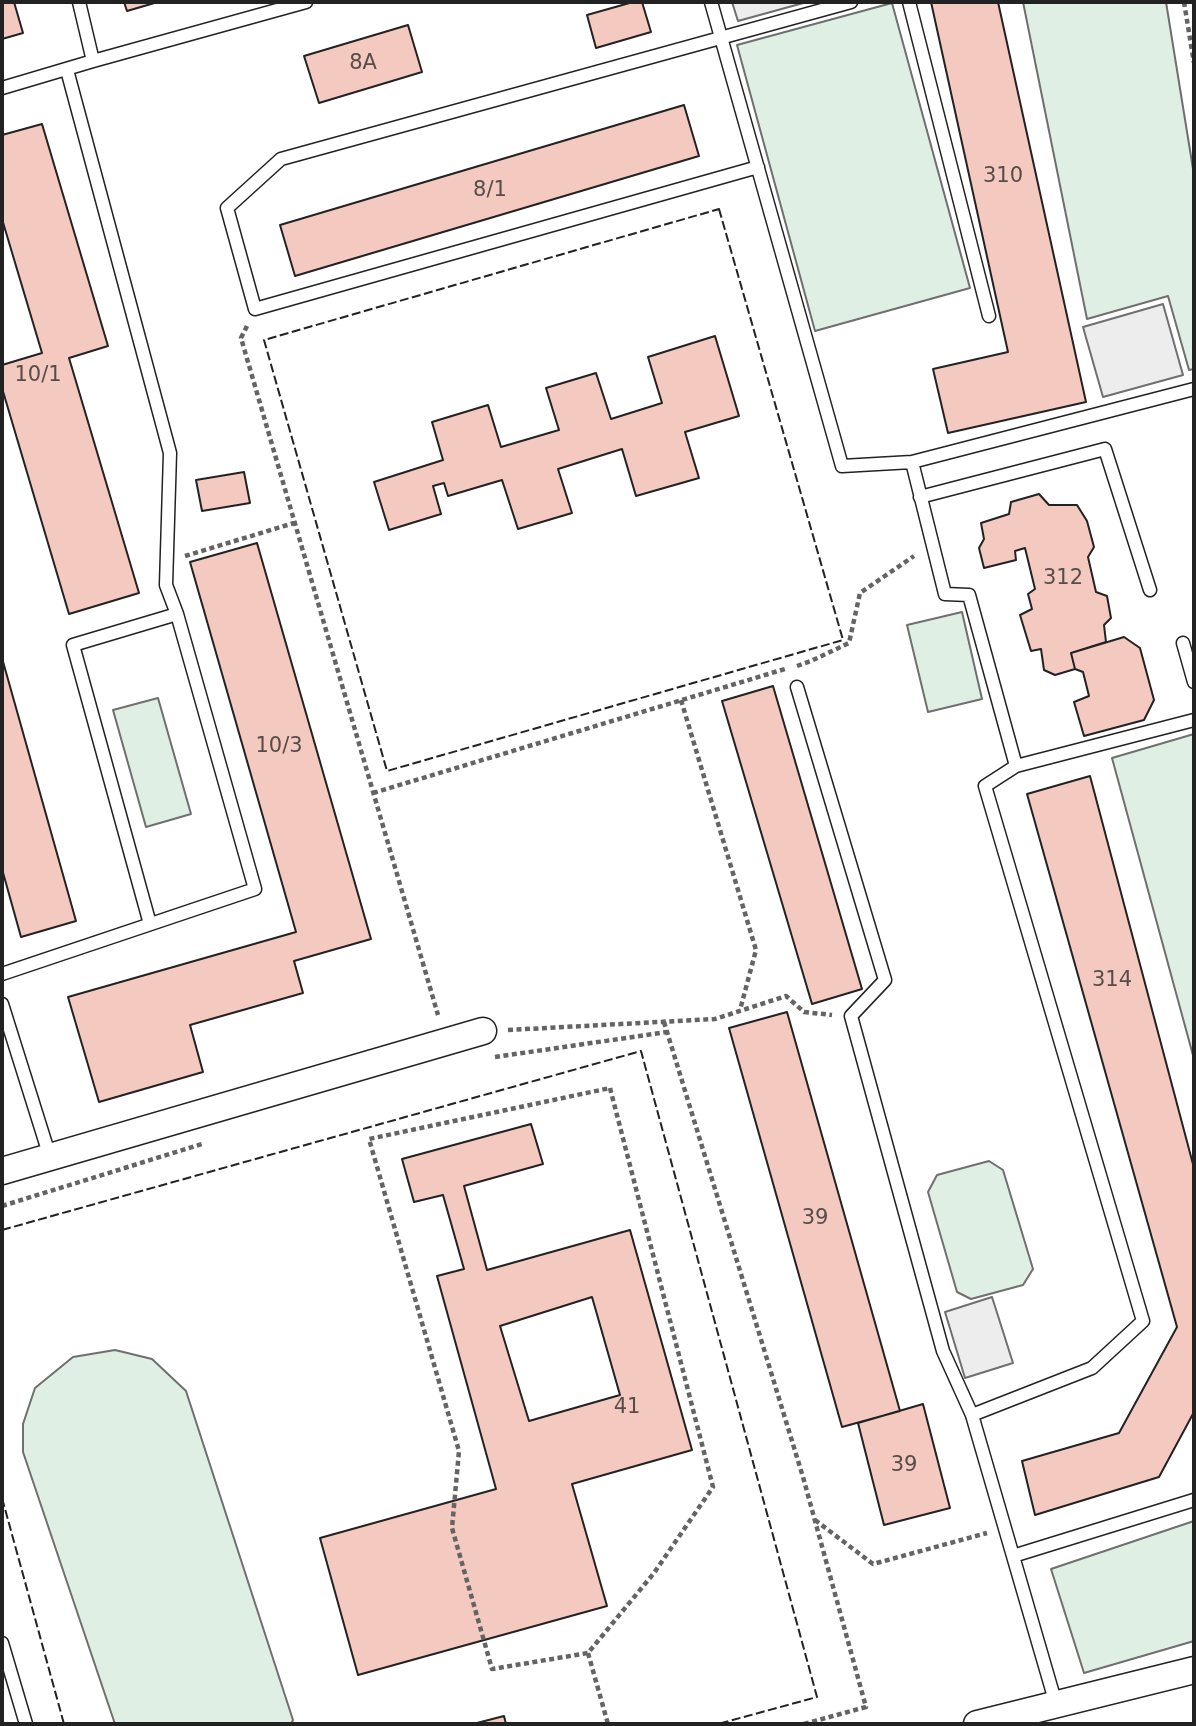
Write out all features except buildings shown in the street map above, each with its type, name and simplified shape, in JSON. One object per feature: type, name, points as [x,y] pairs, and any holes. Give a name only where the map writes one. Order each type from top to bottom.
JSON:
[{"type":"street","points":[[2,1171],[483,1031]]},
{"type":"street","points":[[977,1724],[1194,1670]]},
{"type":"lane","points":[[79,2],[93,61]]},
{"type":"lane","points":[[2,88],[306,2]]},
{"type":"lane","points":[[711,2],[842,466],[912,462],[1194,389]]},
{"type":"lane","points":[[758,167],[255,309],[227,208],[281,159],[851,2]]},
{"type":"lane","points":[[909,2],[989,316]]},
{"type":"lane","points":[[2,974],[255,889],[177,614],[166,585],[170,453],[68,69]]},
{"type":"lane","points":[[920,497],[1105,449],[1150,590]]},
{"type":"lane","points":[[912,462],[945,594],[969,595],[1016,766]]},
{"type":"lane","points":[[150,924],[73,645],[177,614]]},
{"type":"lane","points":[[1183,643],[1194,682]]},
{"type":"lane","points":[[797,687],[885,980],[851,1017],[943,1351],[972,1415],[1056,1704]]},
{"type":"lane","points":[[972,1415],[1092,1368],[1143,1321],[985,786],[1016,766],[1194,720]]},
{"type":"lane","points":[[2,1004],[50,1157]]},
{"type":"lane","points":[[1013,1556],[1194,1500]]},
{"type":"lane","points":[[2,1643],[26,1724]]},
{"type":"path","points":[[1184,2],[1194,63]]},
{"type":"path","points":[[255,309],[241,338],[446,1042]]},
{"type":"path","points":[[166,562],[294,523]]},
{"type":"path","points":[[373,793],[811,662],[849,643],[860,593],[933,544]]},
{"type":"path","points":[[681,701],[756,950],[740,1011]]},
{"type":"path","points":[[483,1031],[715,1019],[786,996],[804,1012],[851,1017]]},
{"type":"path","points":[[664,1022],[815,1520],[866,1707],[804,1724]]},
{"type":"path","points":[[493,1057],[667,1032]]},
{"type":"path","points":[[610,1088],[713,1487],[654,1573],[588,1653],[492,1669],[452,1528],[459,1451],[369,1139],[610,1088]]},
{"type":"path","points":[[2,1206],[214,1141]]},
{"type":"path","points":[[815,1520],[873,1564],[1005,1529]]},
{"type":"path","points":[[588,1653],[608,1724]]},
{"type":"green space","points":[[1023,2],[1166,2],[1194,175],[1194,369],[1189,370],[1168,296],[1087,319]]},
{"type":"green space","points":[[892,3],[970,288],[815,331],[737,45]]},
{"type":"green space","points":[[962,612],[982,699],[928,712],[907,625]]},
{"type":"green space","points":[[158,698],[191,814],[146,827],[113,710]]},
{"type":"green space","points":[[1194,734],[1194,1059],[1112,758]]},
{"type":"green space","points":[[989,1161],[1003,1170],[1033,1269],[1023,1285],[971,1299],[957,1292],[928,1192],[937,1175]]},
{"type":"green space","points":[[115,1350],[152,1359],[186,1391],[293,1720],[291,1724],[115,1724],[23,1452],[23,1424],[35,1388],[73,1357]]},
{"type":"green space","points":[[1194,1521],[1194,1641],[1084,1673],[1051,1569]]},
{"type":"shaded area","points":[[732,2],[807,2],[738,21]]},
{"type":"shaded area","points":[[1163,304],[1183,375],[1103,397],[1083,327]]},
{"type":"shaded area","points":[[992,1297],[1013,1363],[965,1378],[945,1312]]},
{"type":"fence","points":[[719,209],[843,640],[387,771],[264,340],[719,209]]},
{"type":"fence","points":[[2,1230],[641,1051],[817,1697],[718,1724]]},
{"type":"fence","points":[[2,1498],[64,1724]]}]
